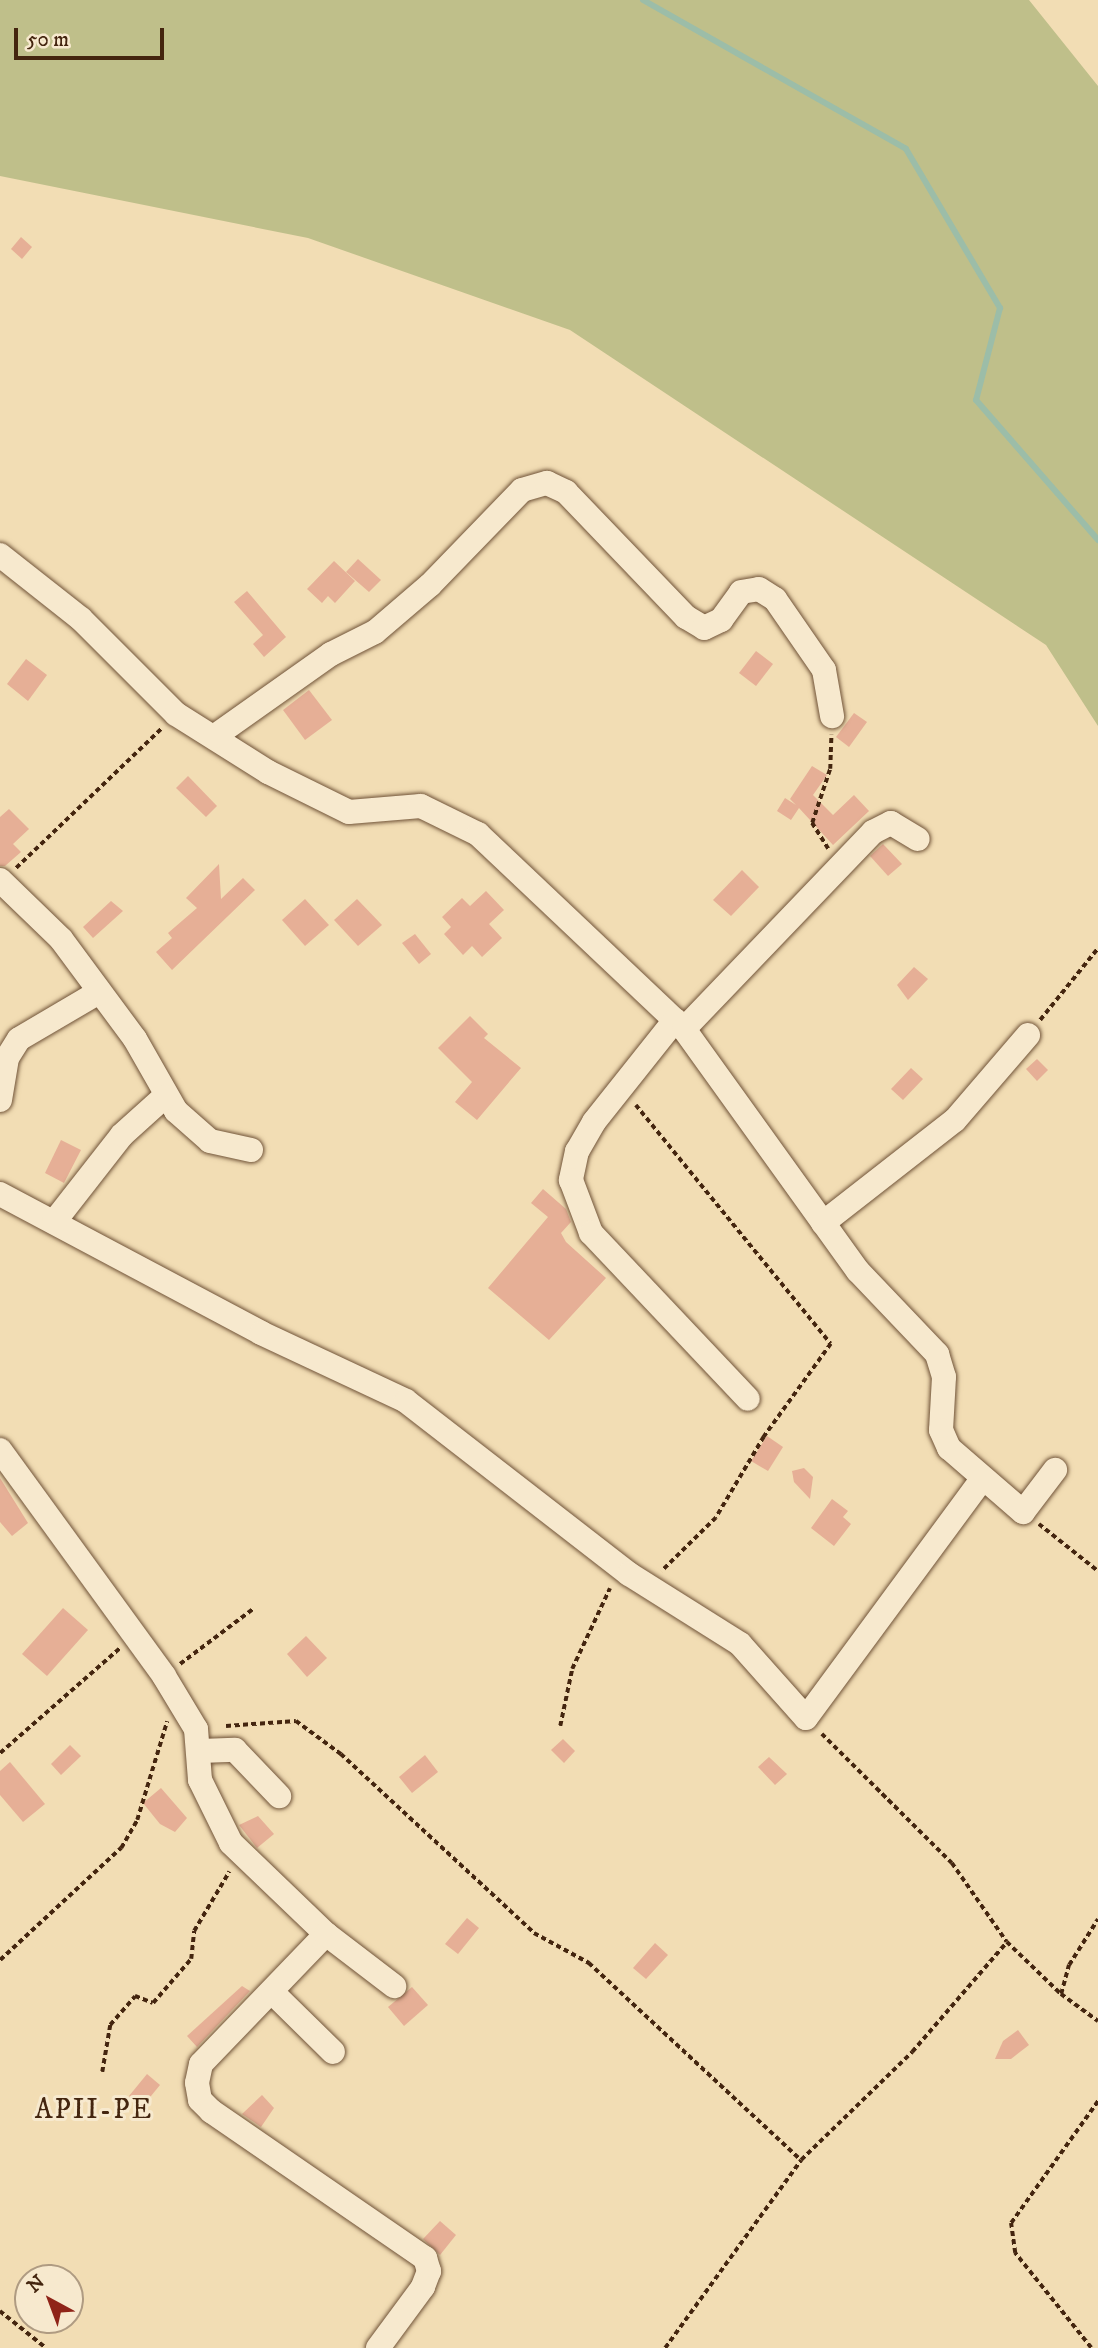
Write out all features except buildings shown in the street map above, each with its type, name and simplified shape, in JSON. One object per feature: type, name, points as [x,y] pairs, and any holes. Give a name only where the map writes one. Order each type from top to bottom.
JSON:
[{"type":"street","points":[[215,736],[331,654],[375,632],[430,585],[522,490],[547,483],[566,492],[686,617],[704,628],[721,620],[741,592],[759,589],[775,599],[824,670],[832,716]]},
{"type":"street","points":[[0,555],[81,619],[176,714],[321,802],[349,812],[421,806],[463,822],[680,1024],[858,1271],[937,1354],[944,1377],[943,1440],[982,1479],[1023,1512],[1055,1470]]},
{"type":"street","points":[[748,1399],[592,1233],[579,1212],[571,1180],[577,1151],[620,1084],[882,826],[891,823],[918,839]]},
{"type":"street","points":[[1,881],[61,939],[135,1039],[164,1097],[210,1141],[250,1150]]},
{"type":"street","points":[[0,1100],[7,1058],[19,1039],[99,992]]},
{"type":"street","points":[[824,1223],[955,1120],[1028,1035]]},
{"type":"street","points":[[54,1222],[122,1135],[164,1097]]},
{"type":"street","points":[[0,1194],[261,1333],[406,1401],[622,1568],[740,1644],[806,1718],[982,1479]]},
{"type":"street","points":[[0,1450],[169,1684],[198,1740],[203,1788],[239,1855],[327,1934],[394,1986]]},
{"type":"street","points":[[198,1740],[235,1750],[279,1797]]},
{"type":"street","points":[[327,1934],[273,1993],[201,2064],[200,2100],[425,2258],[429,2272],[423,2287],[378,2348]]},
{"type":"street","points":[[273,1993],[333,2052]]},
{"type":"path","points":[[1,881],[176,714]]},
{"type":"path","points":[[832,716],[830,769],[812,822],[842,864]]},
{"type":"path","points":[[1028,1035],[1098,948]]},
{"type":"path","points":[[620,1084],[697,1186],[831,1344],[764,1437],[716,1518],[648,1585]]},
{"type":"path","points":[[1023,1512],[1098,1571]]},
{"type":"path","points":[[561,1726],[566,1688],[589,1626],[622,1568]]},
{"type":"path","points":[[0,1960],[71,1898],[131,1834],[169,1684],[253,1608]]},
{"type":"path","points":[[0,1753],[134,1634]]},
{"type":"path","points":[[806,1718],[952,1863],[1007,1942],[1061,1994],[1098,2021]]},
{"type":"path","points":[[198,1740],[296,1721],[341,1754],[534,1933],[589,1963],[801,2160]]},
{"type":"path","points":[[102,2072],[110,2025],[135,1996],[153,2003],[191,1959],[194,1931],[239,1855]]},
{"type":"path","points":[[1061,1994],[1069,1965],[1098,1919]]},
{"type":"path","points":[[665,2348],[801,2160],[912,2052],[1007,1942]]},
{"type":"path","points":[[1091,2348],[1015,2253],[1011,2223],[1098,2101]]},
{"type":"path","points":[[0,2311],[46,2348]]},
{"type":"green space","points":[[0,0],[1029,0],[1098,86],[1098,726],[1046,645],[570,330],[308,238],[0,176]]},
{"type":"waterway","points":[[643,0],[906,149],[1000,308],[976,400],[1098,540]]},
{"type":"district","name":"APII-PE","points":[[94,2110]]}]
